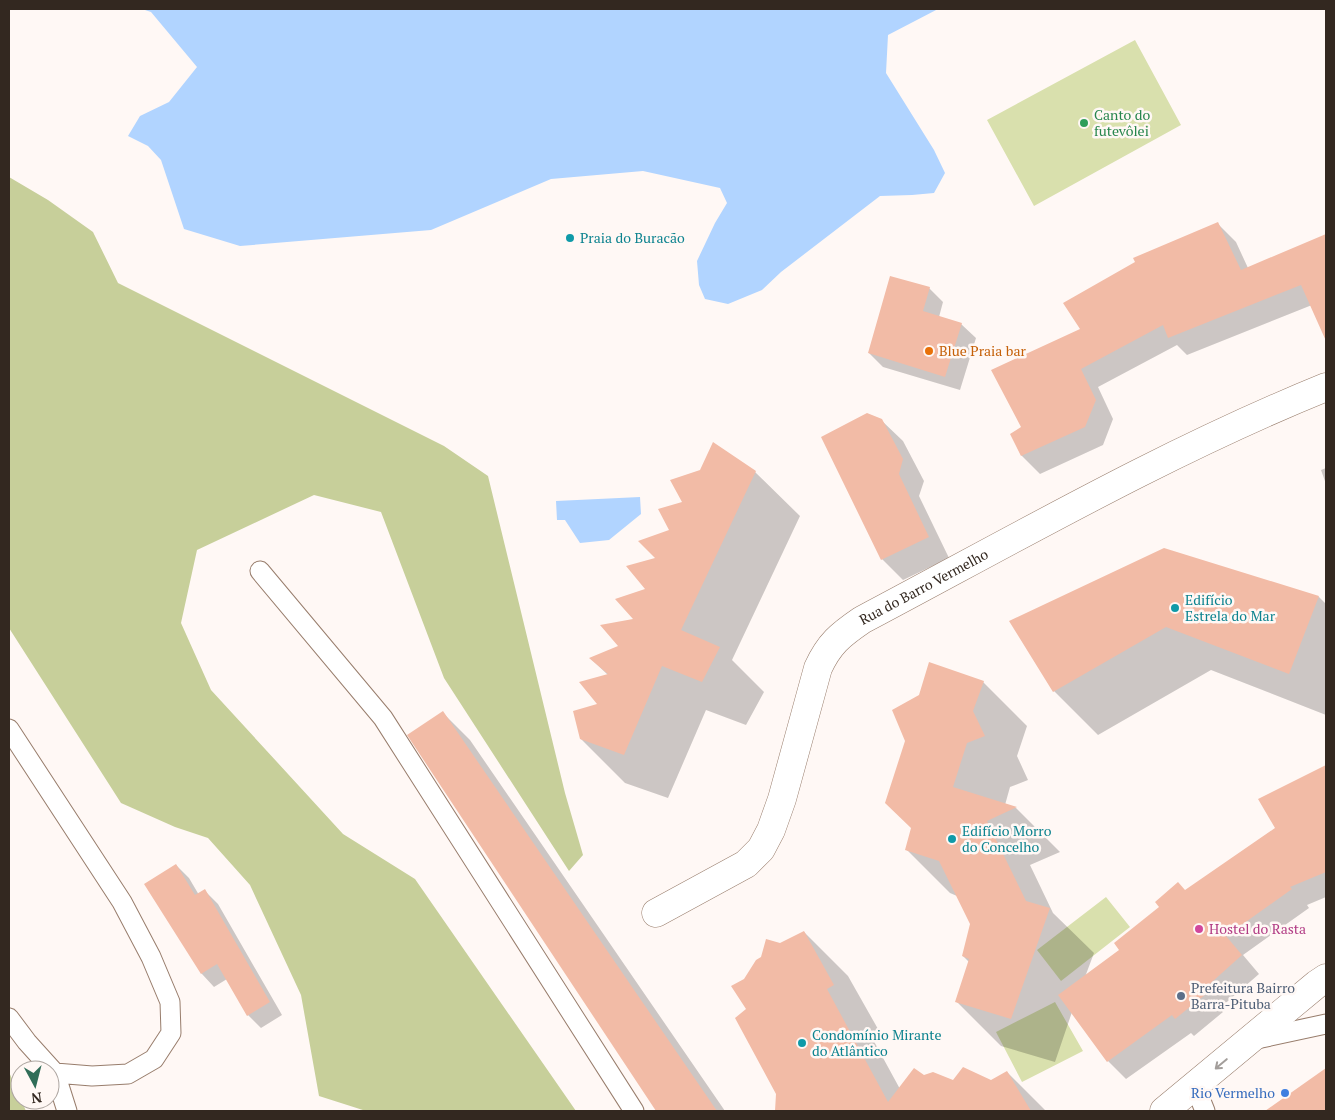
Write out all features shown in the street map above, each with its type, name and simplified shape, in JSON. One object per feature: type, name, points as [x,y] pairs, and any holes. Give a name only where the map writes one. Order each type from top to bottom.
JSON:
[{"type":"street","name":"Rua do Barro Vermelho","points":[[656,913],[746,864],[761,850],[771,830],[782,799],[818,668],[826,652],[842,634],[862,620],[1168,457],[1279,406],[1326,387]]},
{"type":"street","points":[[1164,1111],[1326,978]]},
{"type":"lane","points":[[260,571],[383,718],[634,1111]]},
{"type":"lane","points":[[9,729],[122,902],[151,957],[170,1002],[171,1032],[154,1059],[128,1074],[92,1076],[60,1073]]},
{"type":"lane","points":[[9,1018],[43,1060]]},
{"type":"lane","points":[[1249,1041],[1326,1024]]},
{"type":"lane","points":[[1195,1086],[1205,1111]]},
{"type":"lane","points":[[60,1089],[67,1111]]},
{"type":"green space","name":"Canto do futevôlei","points":[[1135,40],[1181,125],[1034,206],[987,120]]},
{"type":"green space","points":[[9,177],[48,200],[93,232],[118,283],[444,446],[488,476],[565,793],[583,855],[569,871],[444,678],[381,512],[314,495],[197,550],[181,623],[211,690],[343,834],[415,879],[576,1111],[366,1111],[319,1096],[301,995],[250,885],[208,838],[175,827],[121,803],[9,628]]},
{"type":"green space","points":[[1106,897],[1130,927],[1061,981],[1037,950]]},
{"type":"green space","points":[[1055,1002],[1083,1051],[1022,1082],[996,1032]]},
{"type":"green space","points":[[9,1072],[10,1110],[26,1111],[9,1111]]},
{"type":"water","points":[[142,9],[938,9],[888,35],[886,73],[934,150],[945,173],[934,193],[880,196],[781,272],[762,290],[728,304],[705,299],[699,285],[697,261],[727,203],[720,188],[643,171],[551,179],[431,230],[240,246],[184,229],[161,160],[148,146],[128,136],[140,116],[169,102],[197,67],[151,12]]},
{"type":"water","points":[[640,497],[641,514],[609,540],[580,543],[565,520],[557,520],[556,501]]},
{"type":"building","points":[[1218,222],[1241,270],[1326,234],[1326,341],[1301,285],[1168,338],[1163,325],[1081,369],[1096,400],[1085,427],[1021,456],[1010,434],[1021,427],[991,370],[1080,329],[1063,303],[1135,262],[1133,258]]},
{"type":"building","points":[[890,276],[930,287],[923,311],[962,323],[945,377],[868,353]]},
{"type":"building","points":[[867,413],[882,419],[903,459],[899,474],[929,537],[881,560],[821,437]]},
{"type":"building","points":[[713,442],[756,471],[681,630],[720,647],[702,682],[662,666],[624,755],[580,739],[573,711],[597,704],[579,682],[608,674],[589,658],[618,646],[600,625],[633,619],[615,599],[645,589],[626,566],[655,558],[638,541],[669,530],[658,509],[682,502],[670,480],[700,470]]},
{"type":"building","name":"Edifício Estrela do Mar","points":[[1164,548],[1319,596],[1289,674],[1166,627],[1053,692],[1009,621]]},
{"type":"building","name":"Edifício Morro do Concelho","points":[[929,662],[984,681],[973,711],[985,736],[967,743],[953,787],[1017,807],[987,821],[1026,901],[1050,908],[1011,1019],[955,1002],[969,959],[962,956],[970,924],[939,861],[905,850],[911,828],[885,803],[905,741],[892,710],[919,695]]},
{"type":"building","points":[[443,711],[717,1111],[656,1111],[407,735]]},
{"type":"building","points":[[1326,765],[1326,872],[1290,887],[1292,889],[1226,936],[1242,955],[1203,990],[1206,994],[1175,1019],[1172,1015],[1107,1062],[1058,995],[1119,950],[1114,943],[1159,907],[1155,902],[1178,882],[1185,890],[1275,828],[1258,799]]},
{"type":"building","points":[[176,864],[195,895],[205,889],[270,1002],[247,1016],[217,964],[201,974],[144,884]]},
{"type":"building","name":"Condomínio Mirante do Atlântico","points":[[804,931],[834,985],[827,989],[888,1102],[914,1068],[924,1075],[933,1072],[953,1080],[963,1067],[991,1080],[1007,1071],[1031,1111],[775,1111],[776,1094],[735,1018],[746,1009],[731,986],[744,979],[756,960],[761,957],[766,939],[780,943]]},
{"type":"building","points":[[1326,1068],[1326,1111],[1265,1111]]},
{"type":"place","name":"Canto do futevôlei","points":[[1084,123]]},
{"type":"place","name":"Praia do Buracão","points":[[570,238]]},
{"type":"place","name":"Blue Praia bar","points":[[929,351]]},
{"type":"place","name":"Edifício Estrela do Mar","points":[[1175,608]]},
{"type":"place","name":"Edifício Morro do Concelho","points":[[952,839]]},
{"type":"place","name":"Hostel do Rasta","points":[[1199,929]]},
{"type":"place","name":"Prefeitura Bairro Barra-Pituba","points":[[1181,996]]},
{"type":"place","name":"Condomínio Mirante do Atlântico","points":[[802,1043]]},
{"type":"place","name":"Rio Vermelho","points":[[1285,1093]]}]
